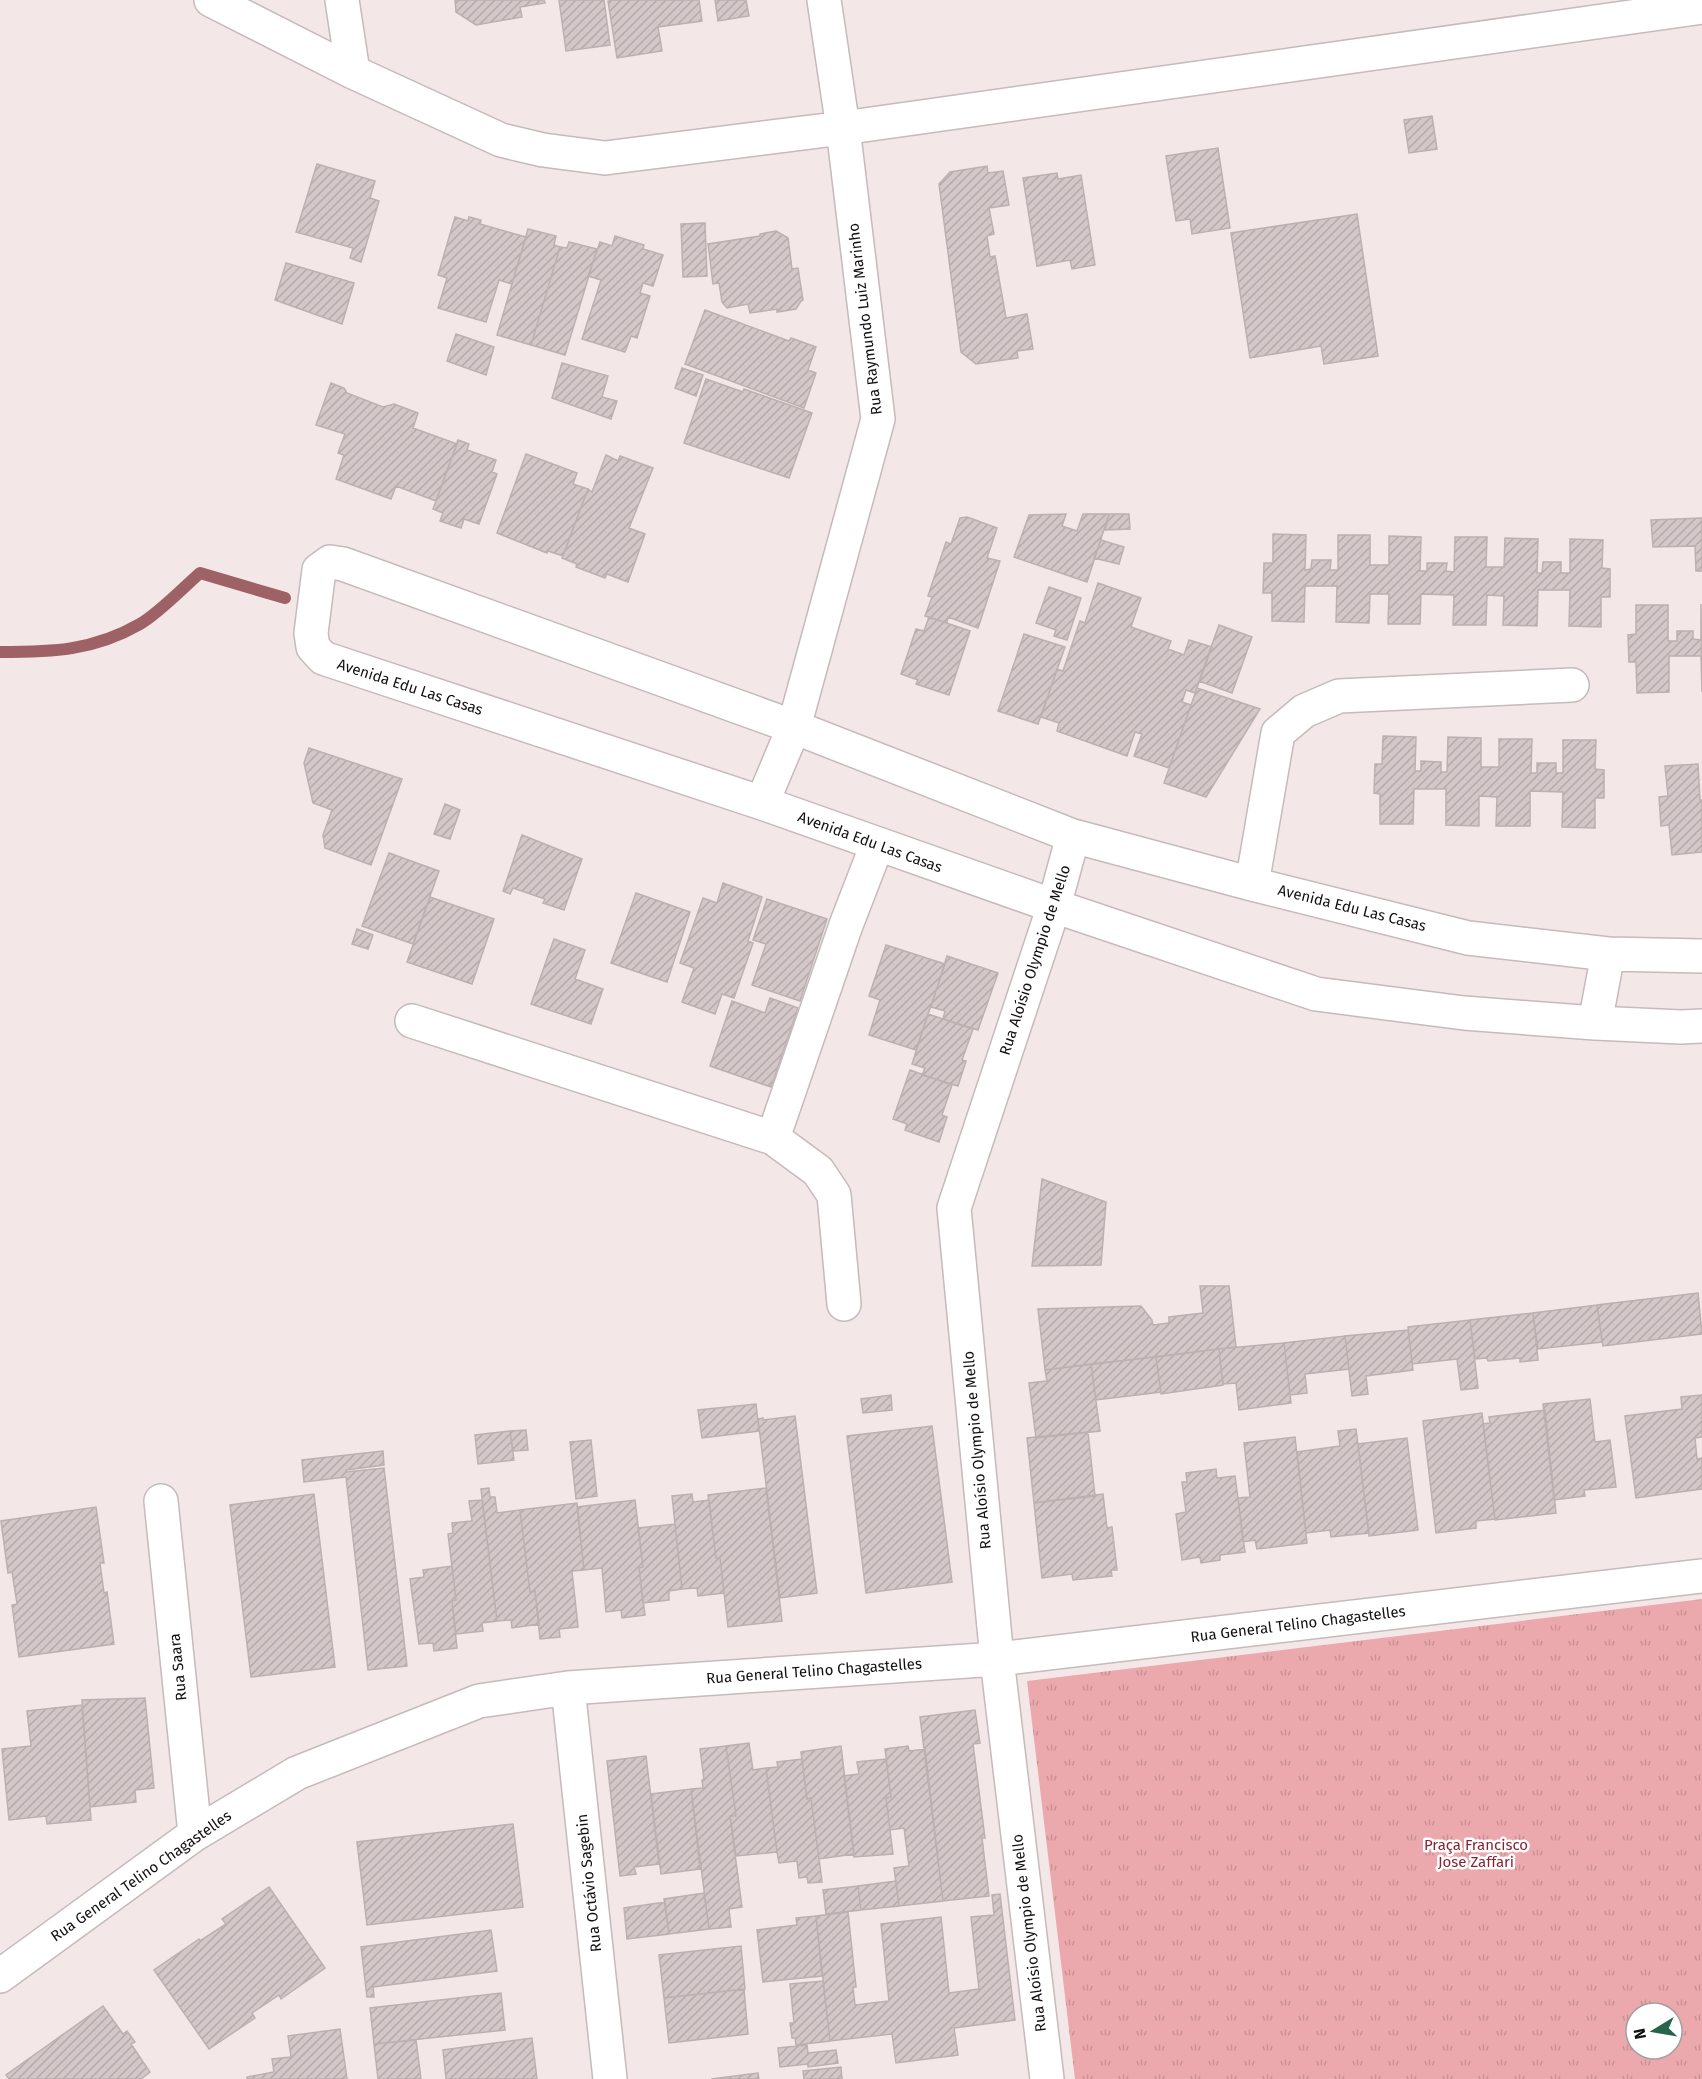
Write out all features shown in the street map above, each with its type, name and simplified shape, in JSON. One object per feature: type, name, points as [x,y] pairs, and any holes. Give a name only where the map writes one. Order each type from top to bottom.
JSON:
[{"type":"street","points":[[211,0],[353,72],[501,140],[543,150],[605,158],[843,128],[1702,7]]},
{"type":"street","points":[[342,0],[353,72]]},
{"type":"street","name":"Rua Raymundo Luiz Marinho","points":[[762,803],[794,727],[878,419],[843,128],[824,0]]},
{"type":"street","name":"Avenida Edu Las Casas","points":[[1702,956],[1608,954],[1468,938],[1073,836],[794,727],[343,564],[330,562],[319,570],[310,633],[313,647],[322,658],[762,803],[877,845],[1316,994],[1464,1013],[1595,1023],[1702,1026]]},
{"type":"street","points":[[1252,884],[1278,732],[1304,711],[1339,696],[1572,685]]},
{"type":"street","name":"Rua Aloísio Olympio de Mello","points":[[1047,2079],[997,1659],[954,1208],[1054,906],[1073,836]]},
{"type":"street","points":[[773,1138],[846,925],[877,845]]},
{"type":"street","points":[[1595,1023],[1608,954]]},
{"type":"street","points":[[412,1021],[773,1138],[819,1171],[834,1195],[844,1304]]},
{"type":"street","name":"Rua Saara","points":[[161,1501],[195,1834]]},
{"type":"street","name":"Rua General Telino Chagastelles","points":[[0,1976],[195,1834],[297,1773],[479,1701],[568,1688],[997,1659],[1702,1576]]},
{"type":"street","name":"Rua Octávio Sagebin","points":[[568,1688],[610,2079]]},
{"type":"green space","name":"Praça Francisco Jose Zaffari","points":[[1702,1599],[1702,2079],[1075,2079],[1027,1681]]},
{"type":"building","points":[[455,0],[544,0],[545,3],[520,7],[522,17],[476,25],[456,12]]},
{"type":"building","points":[[559,0],[604,0],[610,45],[566,51]]},
{"type":"building","points":[[699,0],[702,21],[658,27],[662,51],[617,58],[608,1]]},
{"type":"building","points":[[715,0],[746,0],[749,16],[718,21]]},
{"type":"building","points":[[1432,116],[1437,149],[1409,153],[1404,120]]},
{"type":"building","points":[[1218,148],[1230,228],[1192,234],[1190,219],[1176,221],[1166,156]]},
{"type":"building","points":[[317,164],[375,181],[370,198],[379,201],[361,262],[350,258],[353,248],[296,232]]},
{"type":"building","points":[[987,166],[988,173],[1003,171],[1009,205],[989,208],[994,234],[987,236],[990,257],[995,256],[1006,318],[1027,314],[1033,349],[1017,351],[1018,358],[976,364],[961,352],[939,184],[950,172]]},
{"type":"building","points":[[1057,173],[1058,179],[1081,175],[1095,265],[1072,269],[1070,260],[1037,266],[1023,178]]},
{"type":"building","points":[[1357,214],[1378,356],[1324,364],[1321,346],[1250,358],[1231,233]]},
{"type":"building","points":[[455,217],[468,221],[469,217],[481,220],[480,224],[526,237],[512,284],[499,280],[486,322],[438,308],[447,278],[438,275]]},
{"type":"building","points":[[705,223],[707,276],[683,277],[681,224]]},
{"type":"building","points":[[528,229],[556,236],[554,245],[560,247],[531,345],[497,335]]},
{"type":"building","points":[[776,231],[788,238],[792,269],[798,268],[803,300],[796,309],[777,312],[777,309],[750,313],[748,304],[727,308],[722,302],[719,283],[713,284],[708,244],[760,236],[760,234]]},
{"type":"building","points":[[615,236],[644,245],[643,249],[663,255],[653,286],[643,283],[640,293],[650,296],[637,338],[631,336],[625,352],[582,339],[601,280],[588,276],[600,242],[612,246]]},
{"type":"building","points":[[569,242],[597,249],[565,355],[531,345],[560,247],[567,248]]},
{"type":"building","points":[[286,263],[354,283],[342,324],[275,300]]},
{"type":"building","points":[[705,310],[789,341],[791,338],[816,347],[808,370],[816,373],[804,408],[685,364]]},
{"type":"building","points":[[456,334],[494,347],[486,375],[447,361]]},
{"type":"building","points":[[562,363],[608,376],[602,397],[617,401],[611,419],[552,398]]},
{"type":"building","points":[[682,368],[703,375],[696,396],[675,388]]},
{"type":"building","points":[[706,379],[743,392],[744,389],[812,413],[789,478],[684,443]]},
{"type":"building","points":[[331,383],[344,388],[347,393],[383,407],[394,404],[418,413],[413,428],[457,444],[436,501],[396,486],[391,499],[336,479],[344,455],[338,453],[345,434],[316,425]]},
{"type":"building","points":[[458,440],[469,444],[467,450],[496,460],[492,472],[497,474],[479,524],[464,519],[461,528],[440,521],[443,513],[433,509]]},
{"type":"building","points":[[526,454],[577,473],[573,484],[588,489],[563,556],[548,551],[547,553],[497,533]]},
{"type":"building","points":[[606,455],[618,461],[620,456],[653,468],[629,528],[645,534],[628,582],[607,574],[605,578],[576,567],[577,564],[562,558],[588,489],[592,492]]},
{"type":"building","points":[[1066,514],[1062,526],[1077,531],[1083,514],[1109,514],[1087,582],[1014,557],[1029,515]]},
{"type":"building","points":[[1109,514],[1129,514],[1130,529],[1105,530]]},
{"type":"building","points":[[967,517],[997,528],[987,558],[1000,561],[978,628],[948,617],[947,623],[925,616],[932,597],[928,596],[946,542],[951,544],[960,518]]},
{"type":"building","points":[[1702,518],[1702,571],[1696,571],[1695,546],[1653,547],[1651,520]]},
{"type":"building","points":[[1273,534],[1306,535],[1305,570],[1311,569],[1312,560],[1331,560],[1330,570],[1338,570],[1338,535],[1370,535],[1370,565],[1389,565],[1389,536],[1421,537],[1420,571],[1427,571],[1427,563],[1447,563],[1446,571],[1454,572],[1455,537],[1487,537],[1486,567],[1504,567],[1505,538],[1538,539],[1537,573],[1542,573],[1543,562],[1561,562],[1561,573],[1570,573],[1570,539],[1603,540],[1602,568],[1610,569],[1610,597],[1601,597],[1601,627],[1569,626],[1570,590],[1538,590],[1537,626],[1503,625],[1504,596],[1487,595],[1486,625],[1453,625],[1454,595],[1421,594],[1420,624],[1388,624],[1389,594],[1370,594],[1369,623],[1336,622],[1337,586],[1305,586],[1304,622],[1272,621],[1272,593],[1263,593],[1264,563],[1273,563]]},
{"type":"building","points":[[1101,540],[1124,547],[1119,564],[1094,558]]},
{"type":"building","points":[[1098,583],[1141,598],[1131,627],[1171,641],[1168,649],[1184,655],[1189,640],[1212,647],[1195,693],[1186,690],[1182,702],[1191,705],[1169,768],[1134,756],[1142,734],[1135,732],[1127,756],[1057,731],[1059,723],[1041,717],[1057,669],[1063,671],[1080,621],[1085,623]]},
{"type":"building","points":[[1049,587],[1081,598],[1067,640],[1054,636],[1056,630],[1036,623]]},
{"type":"building","points":[[1701,604],[1702,692],[1701,656],[1669,656],[1669,692],[1637,693],[1636,662],[1629,662],[1628,635],[1636,634],[1636,605],[1668,605],[1668,641],[1677,641],[1677,631],[1693,631],[1693,639],[1701,640]]},
{"type":"building","points":[[929,617],[970,631],[949,695],[916,684],[918,680],[901,674],[916,629],[924,631]]},
{"type":"building","points":[[1219,625],[1252,637],[1232,693],[1199,681]]},
{"type":"building","points":[[1024,634],[1065,647],[1038,724],[998,711]]},
{"type":"building","points":[[1197,688],[1260,709],[1206,797],[1164,783]]},
{"type":"building","points":[[1383,736],[1416,737],[1415,771],[1421,771],[1421,761],[1441,762],[1441,772],[1447,772],[1448,737],[1481,738],[1481,767],[1499,767],[1499,739],[1532,739],[1531,773],[1537,773],[1537,763],[1556,763],[1556,773],[1563,773],[1563,740],[1596,740],[1595,769],[1604,770],[1604,798],[1595,798],[1595,828],[1562,827],[1563,792],[1530,791],[1530,826],[1496,826],[1497,797],[1479,796],[1479,826],[1446,825],[1446,789],[1414,789],[1413,824],[1380,824],[1380,794],[1374,793],[1375,764],[1382,764]]},
{"type":"building","points":[[309,748],[402,779],[371,865],[325,848],[323,835],[332,810],[313,803],[304,763]]},
{"type":"building","points":[[1698,764],[1700,800],[1702,800],[1702,852],[1672,855],[1669,825],[1661,826],[1659,797],[1668,796],[1665,766]]},
{"type":"building","points":[[445,804],[460,810],[450,839],[434,834]]},
{"type":"building","points":[[522,835],[582,859],[564,910],[543,903],[545,899],[513,888],[510,894],[503,891]]},
{"type":"building","points":[[389,853],[439,871],[413,944],[362,926]]},
{"type":"building","points":[[723,883],[762,897],[748,941],[753,943],[734,998],[722,994],[715,1014],[682,1002],[694,968],[680,963],[703,898],[717,903]]},
{"type":"building","points":[[636,893],[690,912],[667,982],[611,963]]},
{"type":"building","points":[[430,897],[494,919],[472,984],[407,962]]},
{"type":"building","points":[[767,899],[827,919],[800,1001],[752,985],[766,944],[753,940]]},
{"type":"building","points":[[357,929],[373,935],[368,949],[352,944]]},
{"type":"building","points":[[554,939],[585,950],[575,979],[603,989],[591,1024],[531,1004]]},
{"type":"building","points":[[886,945],[945,964],[916,1050],[869,1035],[880,1000],[869,996]]},
{"type":"building","points":[[947,956],[998,973],[978,1030],[943,1019],[945,1011],[931,1007]]},
{"type":"building","points":[[770,998],[798,1008],[771,1087],[710,1066],[732,1001],[765,1013]]},
{"type":"building","points":[[928,1014],[973,1029],[962,1060],[966,1061],[958,1086],[922,1075],[925,1068],[912,1064]]},
{"type":"building","points":[[910,1070],[952,1085],[942,1115],[947,1117],[939,1142],[905,1130],[907,1124],[893,1119]]},
{"type":"building","points":[[1042,1179],[1106,1202],[1101,1265],[1032,1266]]},
{"type":"building","points":[[1200,1286],[1229,1286],[1236,1347],[1045,1370],[1038,1309],[1141,1306],[1152,1320],[1153,1325],[1169,1323],[1169,1317],[1203,1313]]},
{"type":"building","points":[[1698,1293],[1702,1334],[1603,1346],[1597,1305]]},
{"type":"building","points":[[1597,1305],[1602,1342],[1538,1349],[1533,1313]]},
{"type":"building","points":[[1533,1313],[1538,1360],[1520,1362],[1520,1358],[1488,1361],[1487,1358],[1475,1359],[1470,1320]]},
{"type":"building","points":[[1470,1320],[1478,1388],[1461,1390],[1457,1359],[1412,1364],[1408,1327]]},
{"type":"building","points":[[1408,1330],[1413,1370],[1366,1376],[1368,1394],[1352,1396],[1345,1336]]},
{"type":"building","points":[[1345,1336],[1349,1369],[1305,1374],[1307,1393],[1290,1395],[1284,1343]]},
{"type":"building","points":[[1284,1343],[1291,1403],[1239,1410],[1236,1383],[1223,1384],[1219,1349]]},
{"type":"building","points":[[1219,1349],[1223,1385],[1161,1394],[1156,1357]]},
{"type":"building","points":[[1156,1357],[1161,1392],[1096,1400],[1091,1364]]},
{"type":"building","points":[[1091,1364],[1100,1431],[1036,1438],[1029,1383],[1047,1381],[1045,1370]]},
{"type":"building","points":[[891,1395],[892,1410],[863,1413],[861,1399]]},
{"type":"building","points":[[1702,1395],[1702,1437],[1695,1438],[1697,1459],[1702,1458],[1702,1489],[1636,1498],[1625,1416],[1682,1409],[1681,1397]]},
{"type":"building","points":[[1590,1399],[1595,1442],[1610,1440],[1616,1487],[1584,1490],[1585,1496],[1554,1500],[1543,1404]]},
{"type":"building","points":[[756,1404],[759,1431],[702,1438],[698,1410]]},
{"type":"building","points":[[1545,1410],[1556,1513],[1495,1520],[1483,1424],[1490,1423],[1489,1417]]},
{"type":"building","points":[[1482,1413],[1495,1519],[1476,1521],[1476,1528],[1436,1533],[1423,1421]]},
{"type":"building","points":[[795,1416],[817,1593],[780,1598],[758,1419]]},
{"type":"building","points":[[932,1426],[952,1582],[866,1593],[847,1436]]},
{"type":"building","points":[[1356,1429],[1369,1533],[1331,1537],[1330,1530],[1306,1533],[1297,1452],[1340,1446],[1338,1431]]},
{"type":"building","points":[[526,1430],[528,1450],[513,1451],[510,1431]]},
{"type":"building","points":[[510,1431],[514,1460],[478,1464],[475,1435]]},
{"type":"building","points":[[1088,1432],[1095,1496],[1034,1503],[1027,1438]]},
{"type":"building","points":[[1295,1437],[1307,1543],[1257,1549],[1255,1540],[1243,1542],[1238,1498],[1250,1497],[1244,1443]]},
{"type":"building","points":[[1407,1438],[1418,1530],[1369,1536],[1358,1444]]},
{"type":"building","points":[[591,1440],[597,1496],[576,1499],[570,1442]]},
{"type":"building","points":[[383,1451],[384,1465],[346,1470],[346,1472],[384,1468],[407,1666],[368,1670],[346,1477],[304,1482],[302,1460]]},
{"type":"building","points":[[1216,1469],[1217,1478],[1235,1476],[1245,1552],[1220,1555],[1220,1560],[1201,1563],[1200,1557],[1182,1560],[1176,1514],[1186,1512],[1182,1482],[1187,1482],[1186,1473]]},
{"type":"building","points":[[489,1488],[490,1497],[495,1497],[497,1513],[520,1510],[530,1592],[535,1591],[539,1624],[512,1628],[511,1620],[497,1621],[481,1489]]},
{"type":"building","points":[[766,1488],[782,1621],[728,1627],[720,1558],[716,1558],[708,1495]]},
{"type":"building","points":[[314,1494],[335,1667],[251,1677],[230,1505]]},
{"type":"building","points":[[692,1494],[693,1502],[709,1500],[716,1558],[720,1558],[724,1593],[698,1596],[697,1588],[682,1589],[672,1496]]},
{"type":"building","points":[[1103,1494],[1107,1528],[1112,1527],[1117,1570],[1111,1570],[1112,1576],[1073,1580],[1072,1574],[1042,1578],[1034,1503]]},
{"type":"building","points":[[482,1500],[497,1621],[482,1623],[483,1631],[456,1634],[452,1601],[456,1600],[448,1534],[453,1533],[452,1523],[472,1521],[469,1501]]},
{"type":"building","points":[[635,1500],[643,1567],[639,1568],[645,1615],[622,1618],[621,1610],[606,1612],[602,1568],[584,1570],[577,1507]]},
{"type":"building","points":[[577,1503],[584,1570],[572,1571],[578,1627],[559,1629],[560,1637],[540,1639],[535,1591],[530,1592],[520,1510]]},
{"type":"building","points":[[96,1507],[104,1563],[100,1563],[104,1593],[107,1592],[114,1644],[19,1657],[12,1605],[17,1604],[12,1572],[8,1573],[1,1521]]},
{"type":"building","points":[[675,1524],[682,1589],[669,1591],[669,1600],[643,1603],[639,1568],[643,1567],[638,1528]]},
{"type":"building","points":[[452,1566],[456,1600],[452,1601],[457,1648],[434,1651],[433,1643],[419,1644],[410,1579],[424,1577],[423,1570]]},
{"type":"building","points":[[145,1698],[154,1788],[135,1790],[136,1802],[90,1807],[82,1700]]},
{"type":"building","points":[[82,1705],[91,1820],[47,1824],[46,1816],[9,1820],[2,1749],[31,1746],[27,1711]]},
{"type":"building","points":[[975,1710],[980,1743],[973,1744],[985,1838],[982,1838],[989,1896],[943,1901],[920,1717]]},
{"type":"building","points":[[749,1743],[753,1770],[766,1768],[777,1852],[736,1856],[730,1816],[736,1816],[726,1746]]},
{"type":"building","points":[[726,1746],[736,1816],[730,1816],[742,1907],[729,1909],[731,1927],[709,1929],[691,1789],[703,1788],[700,1749]]},
{"type":"building","points":[[841,1746],[854,1854],[819,1859],[811,1798],[807,1799],[801,1752]]},
{"type":"building","points":[[908,1746],[909,1751],[925,1749],[943,1901],[899,1906],[894,1868],[909,1866],[904,1828],[890,1830],[886,1798],[891,1797],[885,1749]]},
{"type":"building","points":[[646,1756],[659,1864],[634,1867],[636,1874],[620,1876],[607,1761]]},
{"type":"building","points":[[802,1759],[807,1799],[811,1798],[822,1882],[808,1883],[807,1877],[799,1878],[797,1861],[779,1863],[777,1852],[766,1768],[778,1767],[777,1762]]},
{"type":"building","points":[[886,1759],[891,1797],[886,1798],[893,1854],[854,1857],[844,1776],[859,1774],[857,1762]]},
{"type":"building","points":[[691,1789],[700,1869],[661,1874],[651,1794]]},
{"type":"building","points":[[513,1824],[523,1907],[367,1925],[357,1842]]},
{"type":"building","points":[[896,1881],[899,1906],[861,1910],[858,1886]]},
{"type":"building","points":[[858,1886],[861,1910],[826,1914],[823,1890]]},
{"type":"building","points":[[269,1887],[325,1968],[281,1999],[279,1995],[252,2013],[255,2018],[209,2049],[154,1970],[199,1939],[200,1941],[226,1924],[222,1919]]},
{"type":"building","points":[[704,1893],[709,1929],[669,1934],[664,1899]]},
{"type":"building","points":[[1000,1894],[1015,2020],[954,2028],[958,2055],[896,2063],[892,2034],[830,2041],[816,1916],[848,1912],[856,1987],[853,1987],[855,2005],[889,2001],[881,1924],[941,1917],[949,1993],[979,1989],[971,1917],[994,1915],[992,1895]]},
{"type":"building","points":[[665,1902],[669,1934],[627,1939],[624,1908]]},
{"type":"building","points":[[816,1916],[822,1976],[763,1982],[757,1930],[797,1925],[796,1918]]},
{"type":"building","points":[[491,1930],[497,1971],[373,1987],[374,1997],[367,1997],[361,1947]]},
{"type":"building","points":[[741,1946],[745,1989],[664,1998],[659,1955]]},
{"type":"building","points":[[823,1981],[830,2041],[796,2045],[795,2038],[792,2038],[790,2023],[794,2023],[790,1984]]},
{"type":"building","points":[[744,1989],[748,2034],[669,2043],[664,1998]]},
{"type":"building","points":[[501,1993],[505,2030],[374,2044],[370,2008]]},
{"type":"building","points":[[103,2006],[123,2034],[127,2031],[135,2042],[131,2044],[150,2072],[141,2079],[9,2079],[6,2075]]},
{"type":"building","points":[[340,2029],[347,2079],[247,2079],[247,2077],[274,2072],[272,2059],[291,2057],[288,2036]]},
{"type":"building","points":[[532,2038],[537,2079],[446,2079],[443,2050]]},
{"type":"building","points":[[416,2040],[421,2079],[378,2079],[374,2044]]},
{"type":"building","points":[[807,2045],[808,2053],[836,2050],[838,2063],[808,2067],[808,2064],[780,2067],[778,2048]]},
{"type":"building","points":[[841,2067],[842,2079],[804,2079],[803,2071]]},
{"type":"building","points":[[758,2073],[759,2079],[711,2079]]},
{"type":"waterway","points":[[0,652],[55,650],[106,640],[147,620],[200,573],[285,598]]}]
